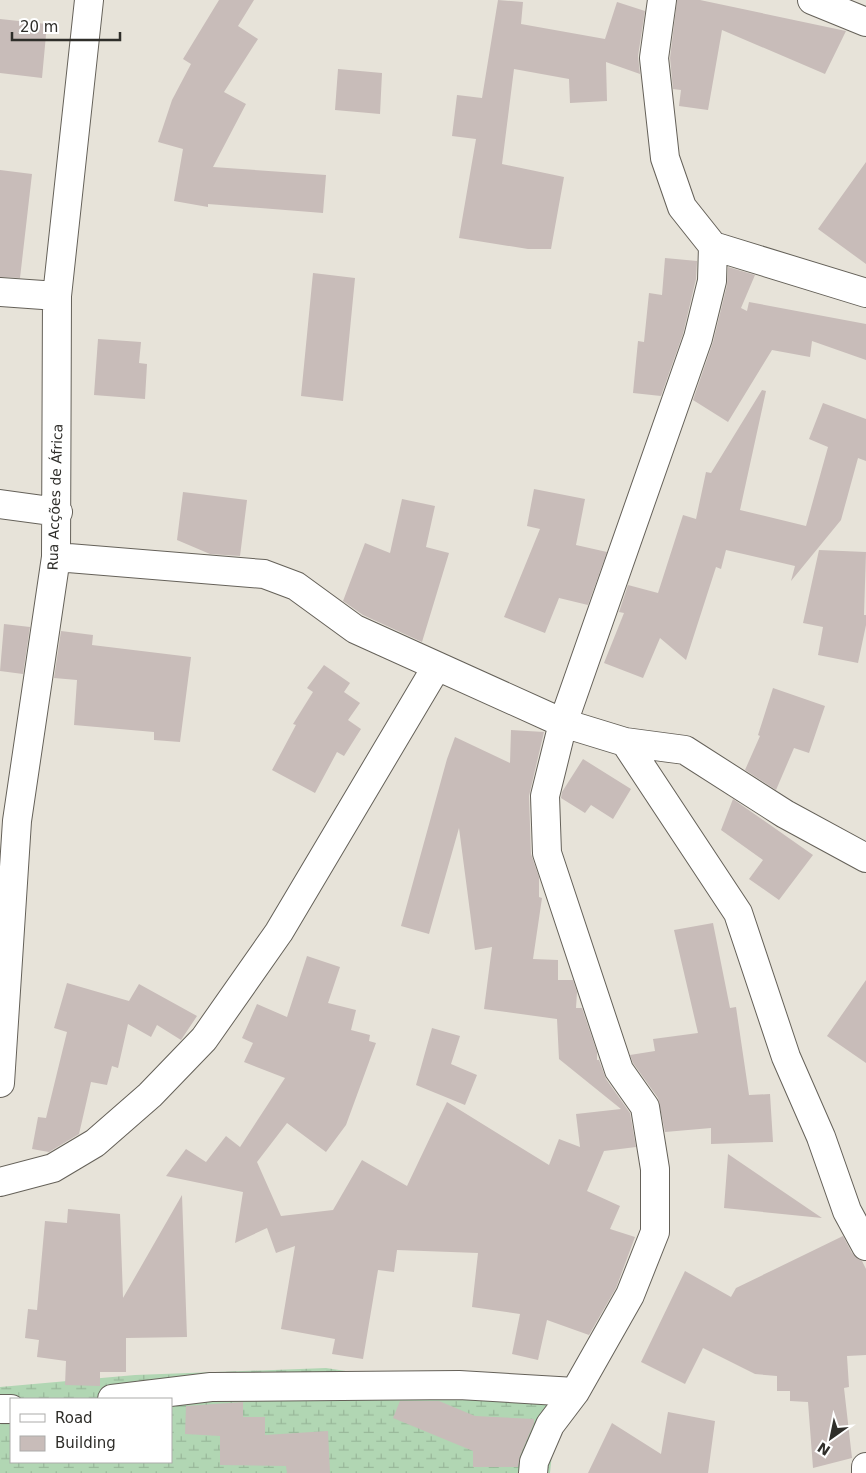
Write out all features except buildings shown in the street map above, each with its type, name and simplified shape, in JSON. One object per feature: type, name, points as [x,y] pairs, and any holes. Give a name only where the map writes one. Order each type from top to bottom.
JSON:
[{"type":"street","name":"Rua Acções de África","points":[[1,1066],[8,820],[56,557],[58,512],[57,296],[89,0]]},
{"type":"street","points":[[662,0],[654,58],[665,158],[682,207],[713,246],[866,293]]},
{"type":"street","points":[[812,0],[866,22]]},
{"type":"street","points":[[533,1473],[534,1462],[550,1425],[575,1392],[630,1295],[655,1232],[655,1169],[645,1107],[619,1070],[547,853],[545,796],[563,724],[698,338],[712,281],[713,246]]},
{"type":"street","points":[[0,292],[57,296]]},
{"type":"street","points":[[0,504],[58,512]]},
{"type":"street","points":[[56,557],[264,574],[296,586],[355,629],[563,724],[624,742],[685,750],[785,814],[866,858]]},
{"type":"street","points":[[0,1182],[53,1168],[95,1143],[150,1095],[204,1039],[279,932],[437,666]]},
{"type":"street","points":[[624,742],[738,913],[786,1057],[821,1137],[847,1211],[866,1246]]},
{"type":"street","points":[[120,1398],[211,1387],[459,1385],[575,1392]]},
{"type":"street","points":[[866,1467],[866,1473]]},
{"type":"green space","points":[[326,1368],[557,1403],[550,1473],[0,1473],[0,1387],[135,1375]]}]
